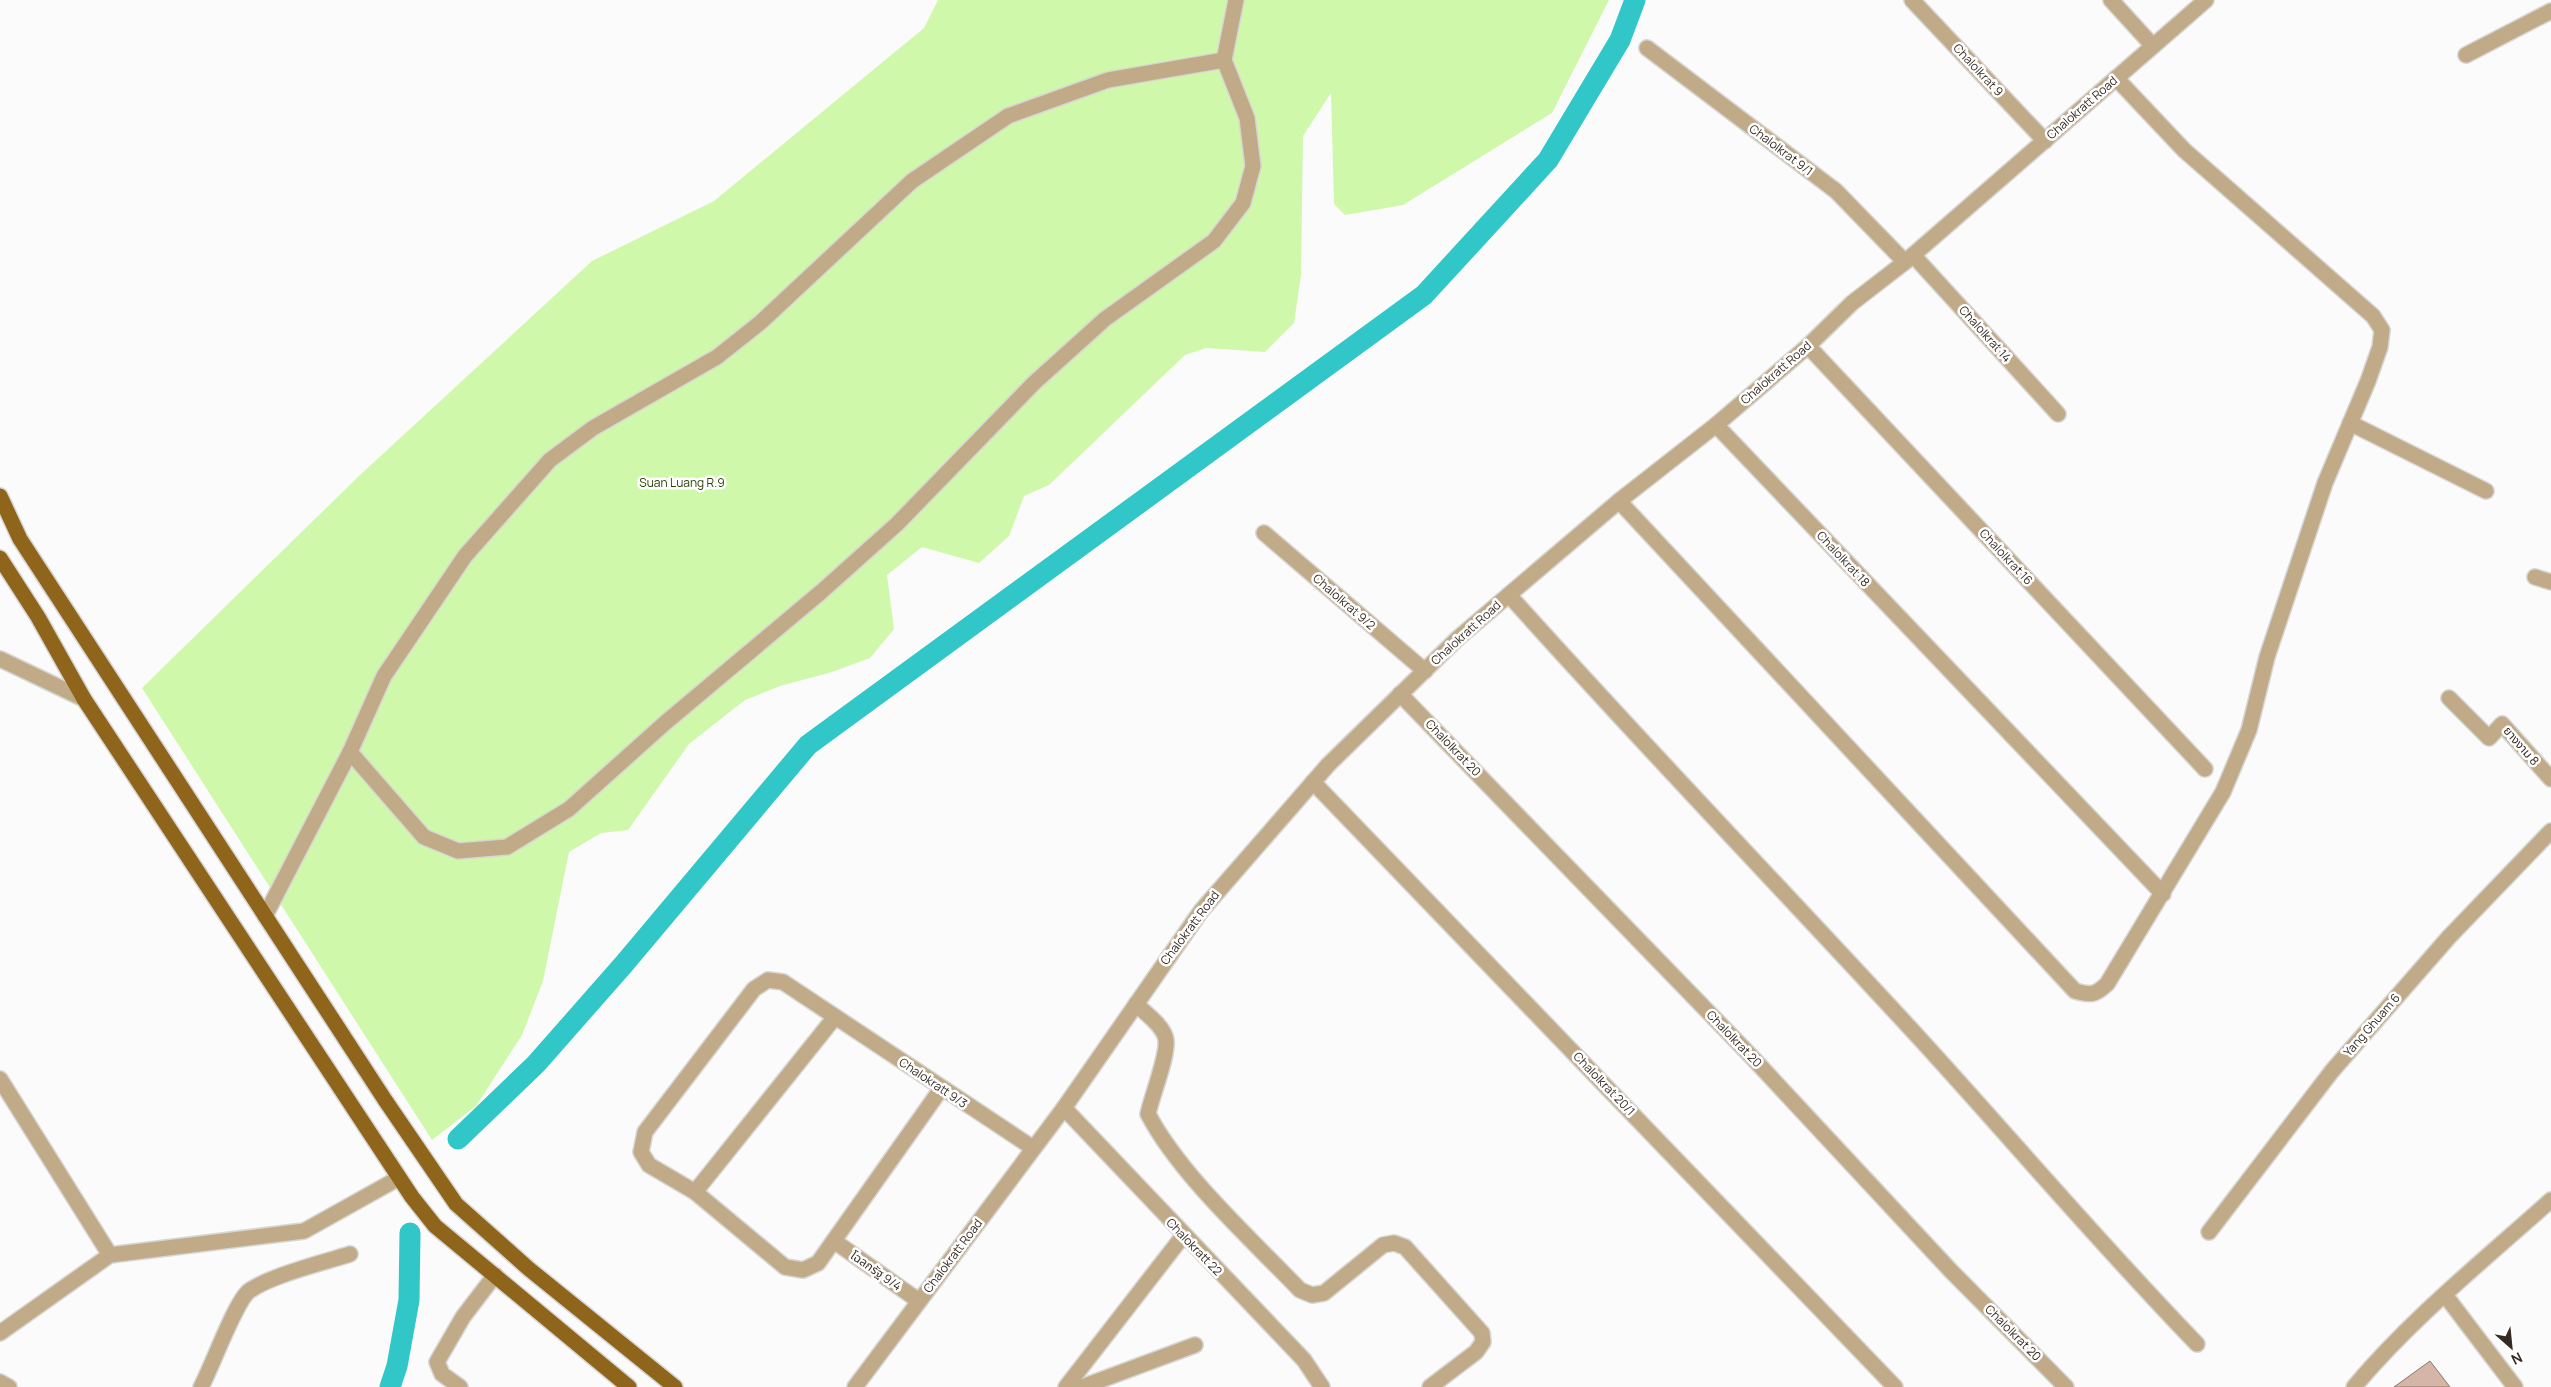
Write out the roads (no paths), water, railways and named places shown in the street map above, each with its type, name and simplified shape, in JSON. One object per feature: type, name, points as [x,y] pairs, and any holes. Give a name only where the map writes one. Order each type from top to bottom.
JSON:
[{"type":"main road","points":[[0,496],[20,539],[385,1100],[456,1204],[528,1269],[675,1387]]},
{"type":"main road","points":[[0,558],[38,617],[84,699],[399,1178],[435,1226],[630,1387]]},
{"type":"street","points":[[350,752],[424,837],[458,851],[507,847],[569,809],[665,723],[821,592],[897,524],[1034,383],[1105,319],[1214,241],[1243,203],[1253,166],[1247,118],[1224,60],[1236,0]]},
{"type":"street","name":"Chalolkrat 9","points":[[1912,0],[2045,141]]},
{"type":"street","points":[[2111,0],[2153,46]]},
{"type":"street","name":"Chalokratt Road","points":[[855,1387],[1064,1108],[1201,911],[1313,782],[1457,639],[1619,501],[1716,425],[1808,346],[1852,303],[1909,258],[2206,0]]},
{"type":"street","points":[[2466,55],[2551,11]]},
{"type":"street","name":"Chalolkrat 9/1","points":[[1647,48],[1836,191],[1909,258]]},
{"type":"street","points":[[265,916],[350,752],[384,676],[465,556],[550,460],[593,428],[717,357],[761,322],[912,181],[1008,116],[1108,80],[1224,60]]},
{"type":"street","points":[[1619,501],[2075,990],[2089,994],[2097,993],[2107,984],[2224,792],[2248,730],[2267,657],[2319,501],[2380,347],[2382,330],[2374,316],[2184,150],[2116,78]]},
{"type":"street","name":"Chalolkrat 14","points":[[1909,258],[2058,414]]},
{"type":"street","name":"Chalolkrat 16","points":[[1808,346],[2205,768]]},
{"type":"street","points":[[2350,423],[2486,491]]},
{"type":"street","name":"Chalolkrat 18","points":[[1716,425],[2163,894]]},
{"type":"street","name":"Chalolkrat 9/2","points":[[1264,533],[1425,671]]},
{"type":"street","points":[[2535,577],[2551,582]]},
{"type":"street","points":[[1509,595],[1608,705],[1922,1042],[2125,1270],[2197,1344]]},
{"type":"street","points":[[0,659],[84,699]]},
{"type":"street","name":"Chalolkrat 20","points":[[1400,694],[1749,1054],[1951,1271],[2066,1387]]},
{"type":"street","name":"ยางงาม 8","points":[[2449,698],[2489,738],[2502,724],[2551,779]]},
{"type":"street","name":"Chalolkrat 20/1","points":[[1313,782],[1895,1387]]},
{"type":"street","name":"Yang Ghuam 6","points":[[2209,1232],[2272,1146],[2332,1071],[2449,937],[2551,831]]},
{"type":"street","name":"Chalokratt 9/3","points":[[941,1089],[818,1262],[802,1270],[785,1267],[696,1192],[649,1165],[642,1158],[642,1142],[645,1132],[754,989],[768,980],[783,982],[941,1089],[1033,1148]]},
{"type":"street","points":[[1136,1004],[1159,1027],[1166,1040],[1148,1114],[1158,1132],[1200,1184],[1300,1290],[1312,1295],[1324,1293],[1383,1244],[1394,1243],[1405,1247],[1482,1333],[1483,1342],[1476,1352],[1430,1387]]},
{"type":"street","points":[[696,1192],[835,1017]]},
{"type":"street","points":[[0,1080],[110,1255]]},
{"type":"street","name":"Chalokratt 22","points":[[1064,1108],[1183,1236],[1304,1360],[1322,1387]]},
{"type":"street","points":[[0,1333],[110,1255],[304,1230],[399,1178]]},
{"type":"street","points":[[2354,1387],[2376,1361],[2445,1295],[2551,1200]]},
{"type":"street","points":[[1066,1387],[1183,1236]]},
{"type":"street","name":"โฉลกรัฐ 9/4","points":[[834,1241],[919,1302]]},
{"type":"street","points":[[201,1387],[232,1319],[248,1292],[275,1280],[350,1254]]},
{"type":"street","points":[[460,1387],[442,1374],[437,1362],[463,1317],[495,1276]]},
{"type":"street","points":[[2445,1295],[2515,1387]]},
{"type":"street","points":[[1082,1387],[1195,1345]]},
{"type":"street","points":[[0,1382],[9,1387]]},
{"type":"waterway","points":[[458,1139],[536,1064],[624,964],[808,745],[1424,295],[1548,160],[1620,40],[1635,0]]},
{"type":"waterway","points":[[390,1387],[397,1366],[409,1300],[410,1233]]},
{"type":"park label","name":"Suan Luang R.9","points":[[682,483]]}]
